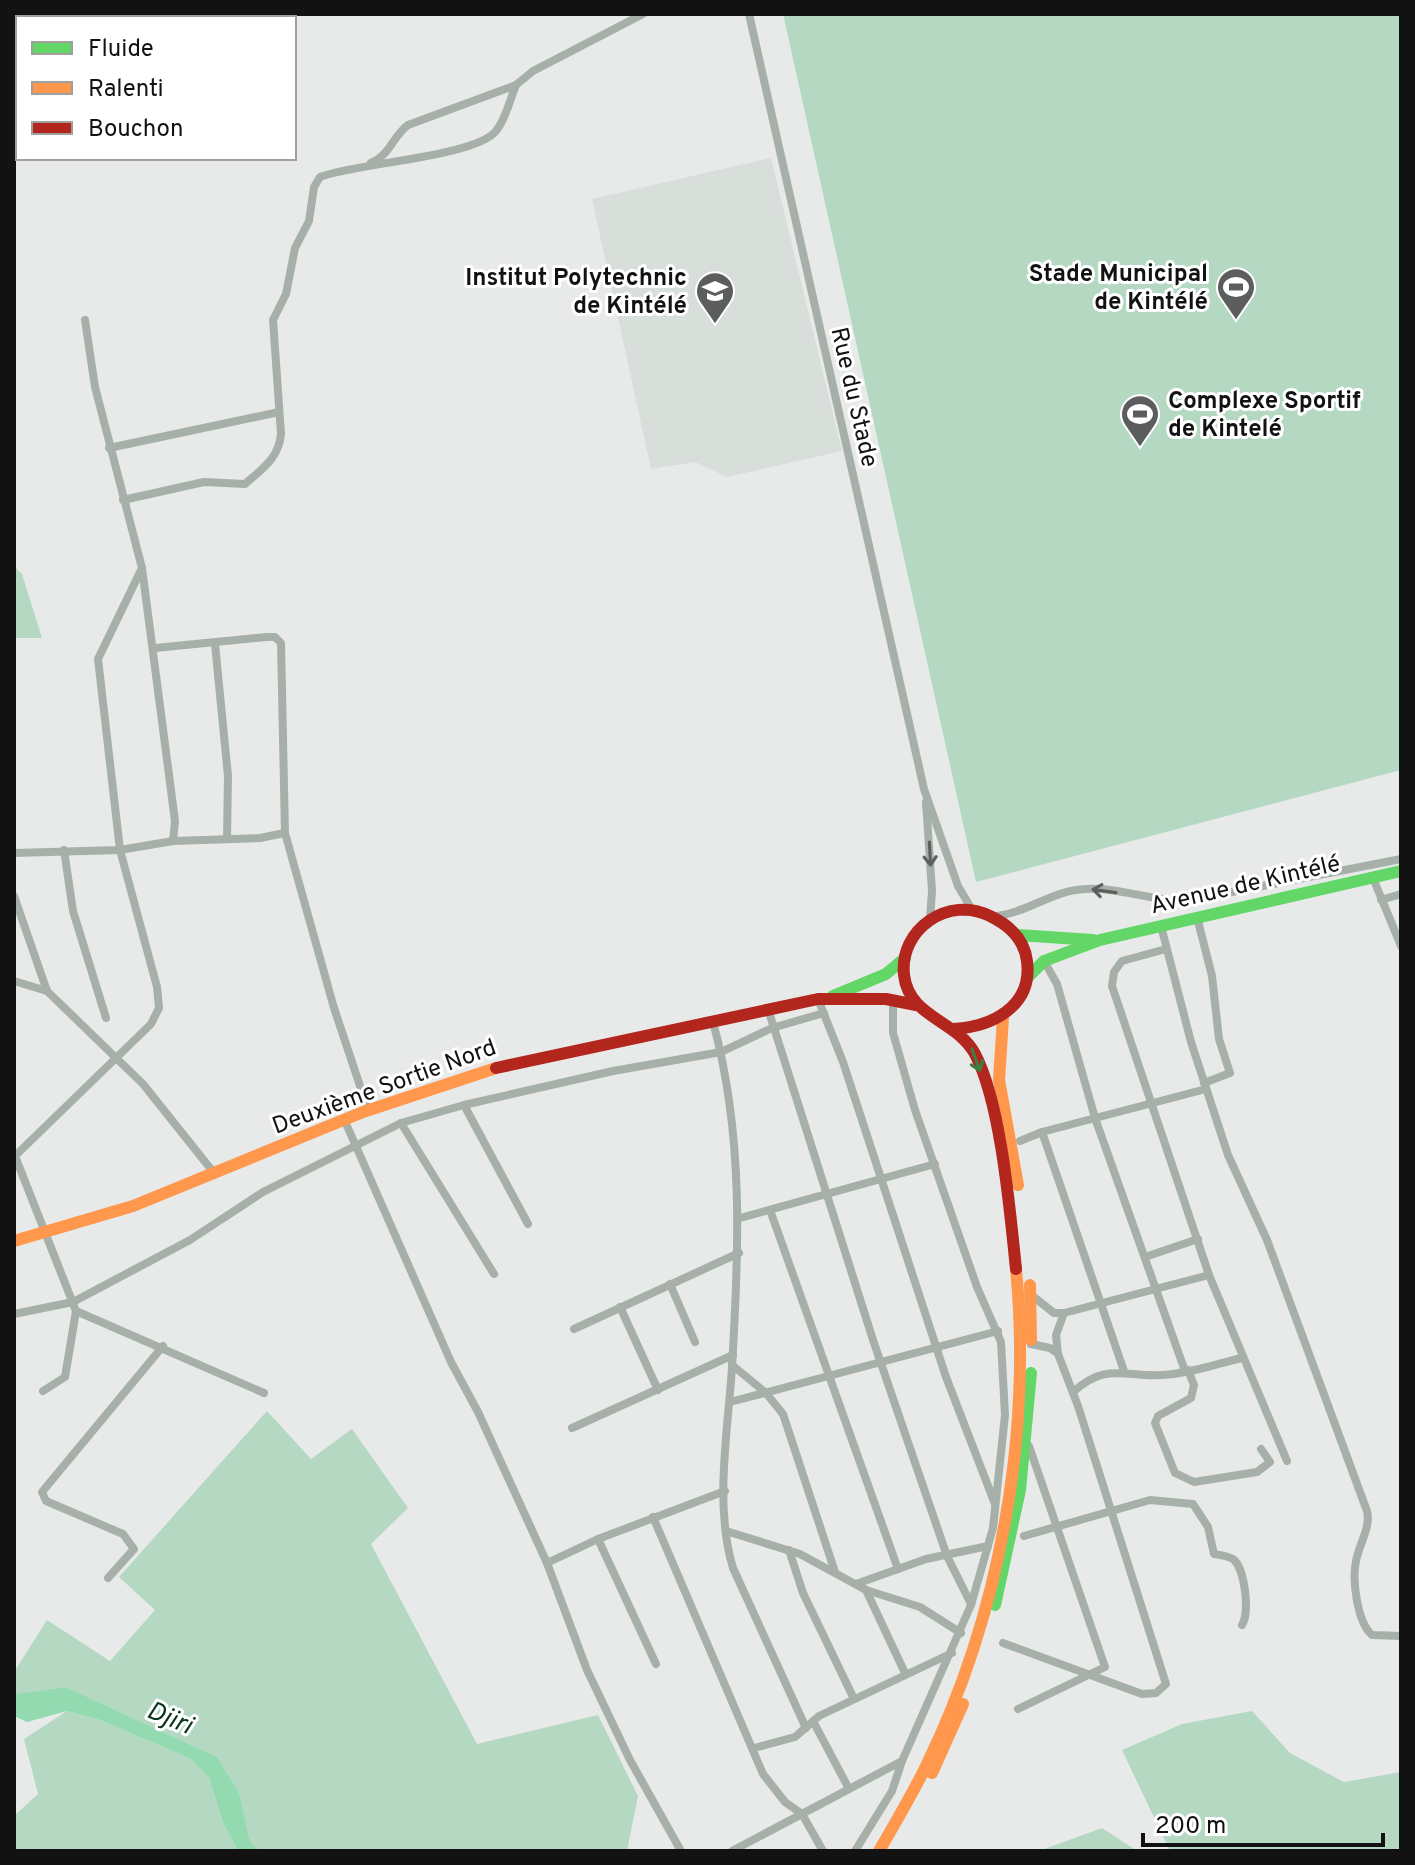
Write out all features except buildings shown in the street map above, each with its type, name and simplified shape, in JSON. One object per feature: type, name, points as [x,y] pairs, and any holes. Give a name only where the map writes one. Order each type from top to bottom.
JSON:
[{"type":"main road","name":"Avenue de Kintélé","points":[[1027,978],[1044,961],[1100,940],[1401,871]]},
{"type":"main road","points":[[957,908],[971,908],[997,916],[1018,935],[1024,949],[1027,978],[1015,1007],[1003,1018],[980,1029],[953,1029],[932,1021],[916,1005],[908,990],[905,958],[910,943],[930,919],[957,908]]},
{"type":"main road","name":"Avenue de Kintélé","points":[[1018,935],[1100,940]]},
{"type":"main road","name":"Deuxième Sortie Nord","points":[[14,1241],[133,1206],[368,1110],[534,1058],[823,998],[879,978],[905,958]]},
{"type":"main road","name":"Deuxième Sortie Nord","points":[[823,998],[893,1000],[916,1005]]},
{"type":"main road","points":[[890,1851],[925,1787],[967,1693],[1005,1570],[1027,1443],[1030,1294],[1020,1196],[1000,1096],[998,1042],[1003,1018]]},
{"type":"main road","points":[[879,1851],[948,1716],[977,1635],[1005,1519],[1019,1412],[1021,1297],[1008,1185],[978,1064],[972,1049],[953,1029]]},
{"type":"street","points":[[363,167],[389,152],[399,131],[408,125],[516,85],[533,71],[643,14]]},
{"type":"street","name":"Rue du Stade","points":[[749,14],[924,789],[958,886],[971,908]]},
{"type":"street","points":[[123,500],[204,482],[245,484],[278,452],[279,412],[273,320],[286,294],[295,248],[309,221],[314,187],[320,177],[415,159],[485,139],[495,131],[516,85]]},
{"type":"street","points":[[85,320],[95,387],[109,448],[142,568],[155,648],[175,821],[173,841]]},
{"type":"street","points":[[109,448],[279,412]]},
{"type":"street","points":[[43,1391],[65,1377],[75,1306],[15,1156],[117,1059],[156,1017],[159,1000],[120,850],[98,659],[142,568]]},
{"type":"street","points":[[155,648],[275,637],[281,643],[285,833],[334,1008],[368,1110]]},
{"type":"street","points":[[215,644],[228,776],[227,839]]},
{"type":"street","name":"Rue du Stade","points":[[924,789],[930,850],[930,919]]},
{"type":"street","points":[[14,853],[120,850],[173,841],[260,838],[285,833]]},
{"type":"street","points":[[64,850],[73,911],[106,1018]]},
{"type":"street","points":[[997,916],[1017,913],[1054,895],[1082,889],[1171,902],[1401,859]]},
{"type":"street","points":[[1373,878],[1401,946]]},
{"type":"street","points":[[1381,900],[1401,894]]},
{"type":"street","points":[[14,896],[47,991],[167,1110],[214,1173]]},
{"type":"street","points":[[1020,1141],[1042,1132],[1151,1105],[1205,1086],[1230,1073],[1218,1033],[1212,976],[1197,917]]},
{"type":"street","points":[[1161,926],[1205,1086],[1228,1155],[1267,1240],[1367,1511],[1369,1521],[1355,1565],[1363,1623],[1372,1635],[1401,1636]]},
{"type":"street","points":[[1166,949],[1122,961],[1112,980],[1209,1275],[1287,1461]]},
{"type":"street","points":[[1044,961],[1057,984],[1095,1118],[1194,1385],[1191,1398],[1158,1416],[1155,1423],[1175,1473],[1194,1482],[1257,1472],[1270,1462],[1261,1449]]},
{"type":"street","points":[[14,981],[47,991]]},
{"type":"street","points":[[823,998],[824,1013],[937,1348],[995,1505]]},
{"type":"street","points":[[855,1851],[892,1791],[902,1761],[971,1605],[988,1546],[1005,1415],[998,1331],[977,1287],[894,1038],[893,1000]]},
{"type":"street","points":[[768,1009],[825,1194],[947,1556],[971,1605]]},
{"type":"street","points":[[14,1314],[75,1306],[190,1240],[263,1192],[401,1123],[464,1105],[613,1071],[721,1052],[772,1028],[824,1013]]},
{"type":"street","points":[[713,1022],[721,1052],[740,1218],[725,1491],[726,1531],[733,1568],[809,1725],[849,1789]]},
{"type":"street","points":[[464,1105],[528,1224]]},
{"type":"street","points":[[344,1119],[451,1362],[478,1412],[547,1563],[587,1670],[630,1760],[681,1851]]},
{"type":"street","points":[[401,1123],[494,1274]]},
{"type":"street","points":[[1042,1132],[1124,1371]]},
{"type":"street","points":[[740,1218],[935,1164]]},
{"type":"street","points":[[770,1210],[898,1569]]},
{"type":"street","points":[[1145,1257],[1198,1239]]},
{"type":"street","points":[[574,1329],[739,1253]]},
{"type":"street","points":[[1030,1294],[1054,1313],[1064,1313],[1209,1275]]},
{"type":"street","points":[[670,1284],[695,1342]]},
{"type":"street","points":[[75,1306],[264,1393]]},
{"type":"street","points":[[620,1307],[658,1390]]},
{"type":"street","points":[[1003,1643],[1142,1694],[1156,1693],[1166,1684],[1073,1392],[1058,1354],[1056,1335],[1064,1313]]},
{"type":"street","points":[[730,1402],[998,1331]]},
{"type":"street","points":[[1031,1344],[1050,1348],[1058,1354]]},
{"type":"street","points":[[108,1578],[134,1549],[123,1534],[46,1501],[42,1492],[163,1346]]},
{"type":"street","points":[[1073,1392],[1092,1376],[1124,1371],[1158,1375],[1242,1358]]},
{"type":"street","points":[[572,1428],[733,1360]]},
{"type":"street","points":[[733,1360],[783,1414],[835,1572]]},
{"type":"street","points":[[1018,1709],[1093,1675],[1104,1669],[1105,1665],[1027,1443]]},
{"type":"street","points":[[547,1563],[598,1539],[725,1491]]},
{"type":"street","points":[[1024,1536],[1150,1500],[1196,1506],[1208,1527],[1214,1554],[1231,1557],[1240,1566],[1248,1603],[1247,1617],[1242,1625]]},
{"type":"street","points":[[653,1517],[769,1782],[785,1802],[802,1814],[823,1851]]},
{"type":"street","points":[[726,1531],[789,1550],[866,1590],[920,1607],[961,1633]]},
{"type":"street","points":[[598,1539],[656,1664]]},
{"type":"street","points":[[856,1584],[898,1569],[988,1546]]},
{"type":"street","points":[[789,1550],[803,1593],[854,1699]]},
{"type":"street","points":[[866,1590],[905,1673]]},
{"type":"street","points":[[754,1748],[795,1737],[809,1725],[854,1699],[952,1653]]},
{"type":"street","points":[[732,1851],[902,1761]]},
{"type":"shaded area","points":[[14,14],[115,14],[16,16],[14,119]]},
{"type":"shaded area","name":"Complexe Sportif de Kintelé","points":[[783,14],[1401,14],[1401,770],[976,882]]},
{"type":"shaded area","name":"Institut Polytechnic de Kintélé","points":[[771,158],[842,451],[727,477],[695,462],[651,469],[592,199]]},
{"type":"shaded area","points":[[14,566],[22,574],[42,638],[14,638]]},
{"type":"shaded area","points":[[267,1411],[311,1459],[352,1429],[408,1508],[371,1544],[477,1744],[598,1715],[638,1796],[627,1851],[260,1851],[250,1841],[239,1792],[217,1757],[66,1687],[14,1694],[14,1672],[47,1620],[110,1661],[155,1610],[119,1577]]},
{"type":"shaded area","points":[[66,1687],[217,1757],[239,1792],[250,1841],[260,1851],[238,1851],[224,1825],[209,1778],[189,1758],[100,1720],[67,1711],[27,1722],[14,1716],[14,1694]]},
{"type":"shaded area","points":[[67,1711],[100,1720],[189,1758],[209,1778],[224,1825],[238,1851],[14,1851],[14,1816],[38,1794],[24,1739]]},
{"type":"shaded area","points":[[1252,1711],[1290,1753],[1344,1782],[1401,1772],[1401,1851],[1170,1851],[1122,1750],[1182,1724]]},
{"type":"shaded area","points":[[1102,1828],[1137,1851],[1039,1851]]},
{"type":"traffic: fast","points":[[1027,978],[1044,961],[1100,940],[1401,871]]},
{"type":"traffic: fast","points":[[1018,935],[1093,940]]},
{"type":"traffic: fast","points":[[833,996],[886,974],[905,958]]},
{"type":"traffic: fast","points":[[995,1605],[1020,1490],[1031,1373]]},
{"type":"traffic: slow","points":[[1003,1018],[999,1080],[1018,1185]]},
{"type":"traffic: slow","points":[[14,1241],[133,1206],[363,1112],[496,1068]]},
{"type":"traffic: slow","points":[[879,1851],[921,1777],[952,1708],[974,1648],[991,1586],[1005,1523],[1014,1459],[1020,1332],[1016,1269]]},
{"type":"traffic: slow","points":[[1030,1285],[1031,1340]]},
{"type":"traffic: slow","points":[[932,1773],[963,1704]]},
{"type":"traffic: jam","points":[[953,1029],[981,1024],[1006,1012],[1023,991],[1027,977],[1023,946],[1014,933],[990,916],[974,911],[943,913],[930,920],[910,943],[904,975],[915,1001],[967,1043],[984,1075],[1003,1158],[1016,1269]]},
{"type":"traffic: jam","points":[[496,1068],[818,999],[886,999],[916,1005]]},
{"type":"place","name":"Stade Municipal de Kintélé","points":[[1236,321]]},
{"type":"place","name":"Institut Polytechnic de Kintélé","points":[[715,325]]},
{"type":"place","name":"Complexe Sportif de Kintelé","points":[[1140,448]]},
{"type":"water label","name":"Djiri","points":[[170,1717]]}]
